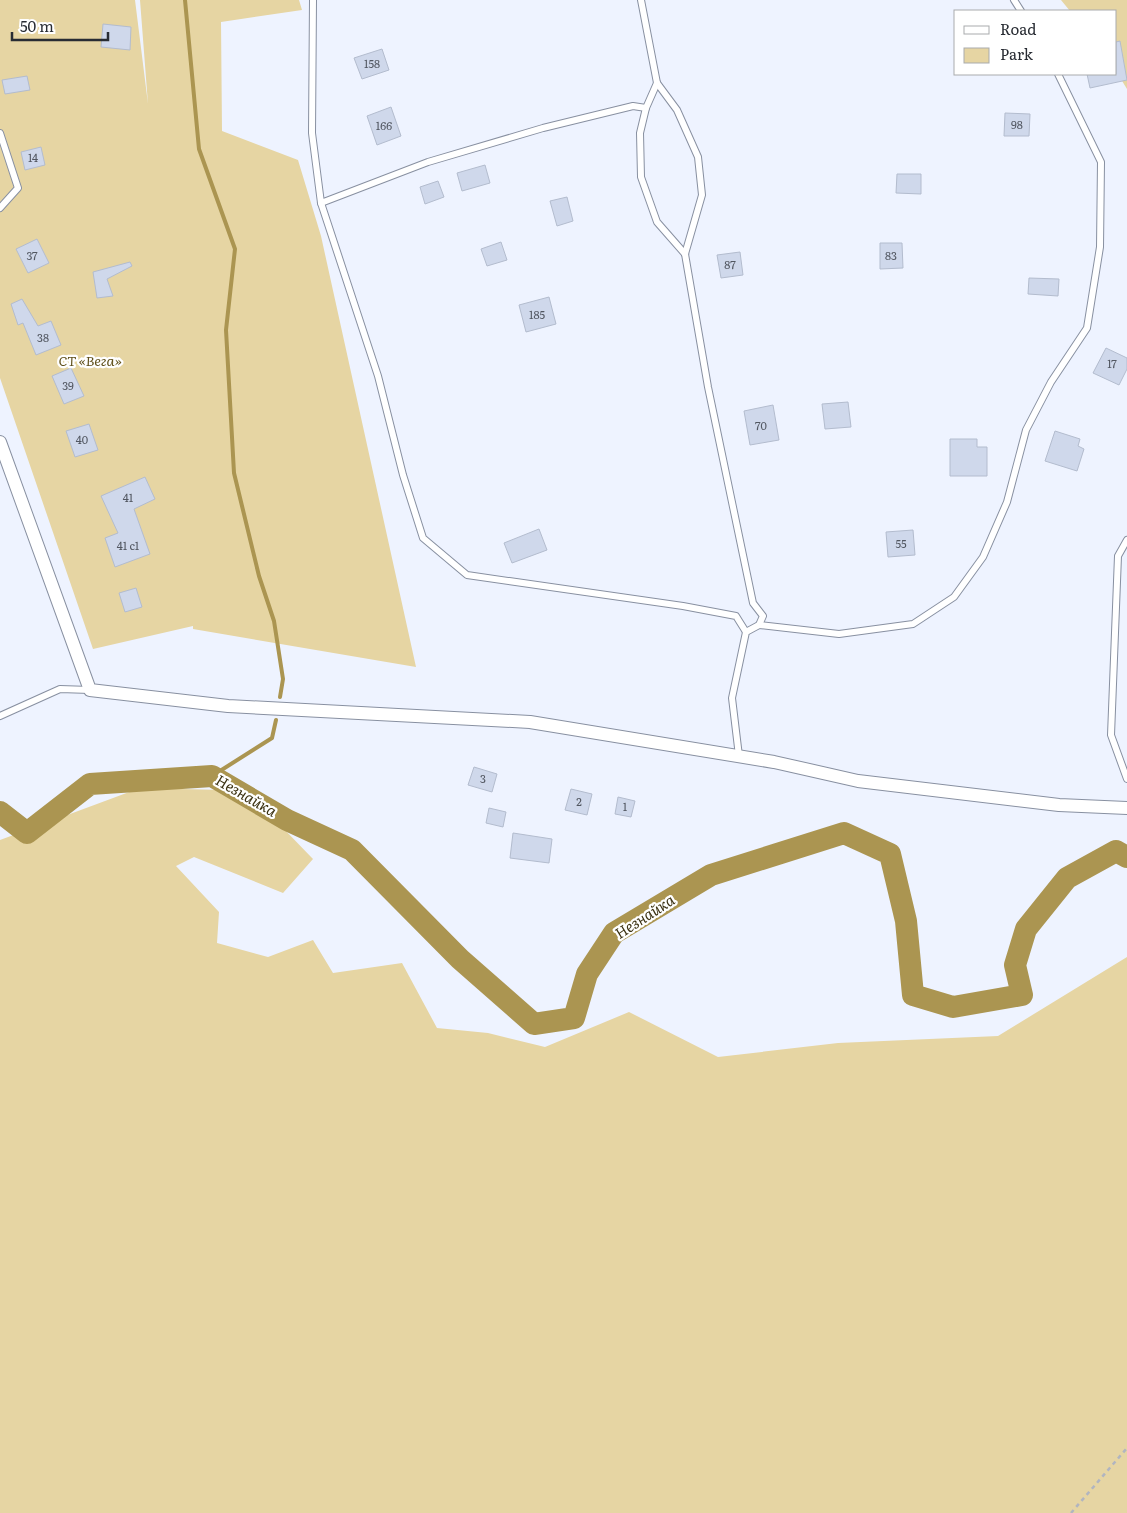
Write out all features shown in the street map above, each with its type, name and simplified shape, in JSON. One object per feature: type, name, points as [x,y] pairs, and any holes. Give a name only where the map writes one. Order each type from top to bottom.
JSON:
[{"type":"street","points":[[0,442],[90,690],[228,706],[530,722],[739,756],[858,781],[1059,804],[1127,808]]},
{"type":"lane","points":[[313,0],[312,132],[321,203],[378,376],[403,475],[423,538],[467,575],[683,606],[736,616],[746,632],[732,698],[739,756]]},
{"type":"lane","points":[[641,0],[657,83],[677,110],[698,157],[702,195],[685,254],[708,388],[753,603],[763,616],[759,625]]},
{"type":"lane","points":[[746,632],[759,625],[839,634],[913,624],[954,597],[983,557],[1007,502],[1026,430],[1051,382],[1088,328],[1100,247],[1101,162],[1058,75]]},
{"type":"lane","points":[[657,83],[646,108],[640,133],[641,177],[657,222],[685,254]]},
{"type":"lane","points":[[321,203],[428,162],[633,106],[646,108]]},
{"type":"lane","points":[[0,133],[18,188],[0,208]]},
{"type":"lane","points":[[1127,540],[1118,556],[1111,735],[1127,779]]},
{"type":"lane","points":[[0,716],[60,689],[90,690]]},
{"type":"path","points":[[1071,1513],[1127,1448]]},
{"type":"green space","name":"СТ «Вега»","points":[[0,0],[135,0],[148,104],[140,0],[299,0],[302,10],[221,22],[222,131],[298,160],[321,236],[416,667],[193,629],[193,626],[93,649],[0,378]]},
{"type":"green space","points":[[1061,0],[1127,0],[1127,89],[1117,73],[1117,10],[1069,10]]},
{"type":"green space","points":[[140,788],[223,790],[282,827],[313,859],[283,893],[194,857],[176,866],[219,912],[217,943],[268,957],[313,940],[333,973],[402,963],[437,1028],[488,1033],[545,1047],[629,1012],[718,1057],[838,1043],[998,1036],[1127,957],[1127,1513],[0,1513],[0,840]]},
{"type":"building","points":[[103,24],[131,27],[130,50],[101,47]]},
{"type":"building","points":[[1120,41],[1127,80],[1090,88],[1087,75],[1117,75],[1117,42]]},
{"type":"building","points":[[382,49],[389,70],[362,79],[354,58]]},
{"type":"building","points":[[27,76],[30,90],[5,94],[2,80]]},
{"type":"building","points":[[391,107],[401,136],[377,145],[367,116]]},
{"type":"building","points":[[1005,113],[1030,114],[1029,136],[1004,136]]},
{"type":"building","points":[[41,147],[45,165],[25,170],[21,152]]},
{"type":"building","points":[[485,165],[490,183],[462,191],[457,173]]},
{"type":"building","points":[[897,174],[921,174],[921,194],[896,193]]},
{"type":"building","points":[[438,181],[444,197],[425,204],[420,187]]},
{"type":"building","points":[[567,197],[573,221],[557,226],[550,201]]},
{"type":"building","points":[[37,239],[49,263],[28,273],[16,249]]},
{"type":"building","points":[[501,242],[507,260],[487,266],[481,249]]},
{"type":"building","points":[[880,243],[902,243],[903,268],[880,269]]},
{"type":"building","points":[[740,252],[743,275],[721,278],[717,255]]},
{"type":"building","points":[[130,262],[132,266],[107,279],[113,296],[97,298],[93,272]]},
{"type":"building","points":[[1029,278],[1059,279],[1058,296],[1028,294]]},
{"type":"building","points":[[549,297],[556,324],[526,332],[519,305]]},
{"type":"building","points":[[22,299],[38,326],[51,321],[61,345],[36,355],[23,323],[18,325],[11,304]]},
{"type":"building","points":[[1106,348],[1127,358],[1127,369],[1119,385],[1093,373]]},
{"type":"building","points":[[71,368],[84,396],[64,404],[52,376]]},
{"type":"building","points":[[848,402],[851,427],[825,429],[822,404]]},
{"type":"building","points":[[773,405],[779,440],[750,445],[744,411]]},
{"type":"building","points":[[89,424],[98,450],[75,457],[66,431]]},
{"type":"building","points":[[1055,431],[1080,439],[1078,446],[1084,449],[1077,471],[1045,461]]},
{"type":"building","points":[[950,439],[977,439],[977,447],[987,447],[987,476],[950,476]]},
{"type":"building","points":[[145,477],[155,499],[134,509],[150,554],[115,567],[105,538],[118,533],[101,496]]},
{"type":"building","points":[[539,529],[547,550],[512,563],[504,543]]},
{"type":"building","points":[[913,530],[915,555],[888,557],[886,532]]},
{"type":"building","points":[[136,588],[142,607],[125,612],[119,593]]},
{"type":"building","points":[[474,767],[497,774],[492,792],[468,785]]},
{"type":"building","points":[[571,789],[592,794],[587,815],[565,810]]},
{"type":"building","points":[[618,797],[635,801],[631,817],[615,814]]},
{"type":"building","points":[[489,808],[506,812],[503,827],[486,823]]},
{"type":"building","points":[[513,833],[552,839],[549,863],[510,858]]},
{"type":"waterway","points":[[185,0],[199,149],[235,249],[226,330],[234,473],[259,576],[274,621],[283,679],[280,697]]},
{"type":"waterway","points":[[212,776],[272,738],[276,720]]},
{"type":"waterway","name":"Незнайка","points":[[0,812],[27,833],[90,784],[212,776],[287,820],[352,850],[460,959],[534,1024],[574,1018],[587,974],[614,933],[711,875],[844,833],[890,854],[906,921],[913,995],[953,1007],[1022,995],[1015,965],[1026,929],[1067,878],[1116,851],[1127,857]]}]
